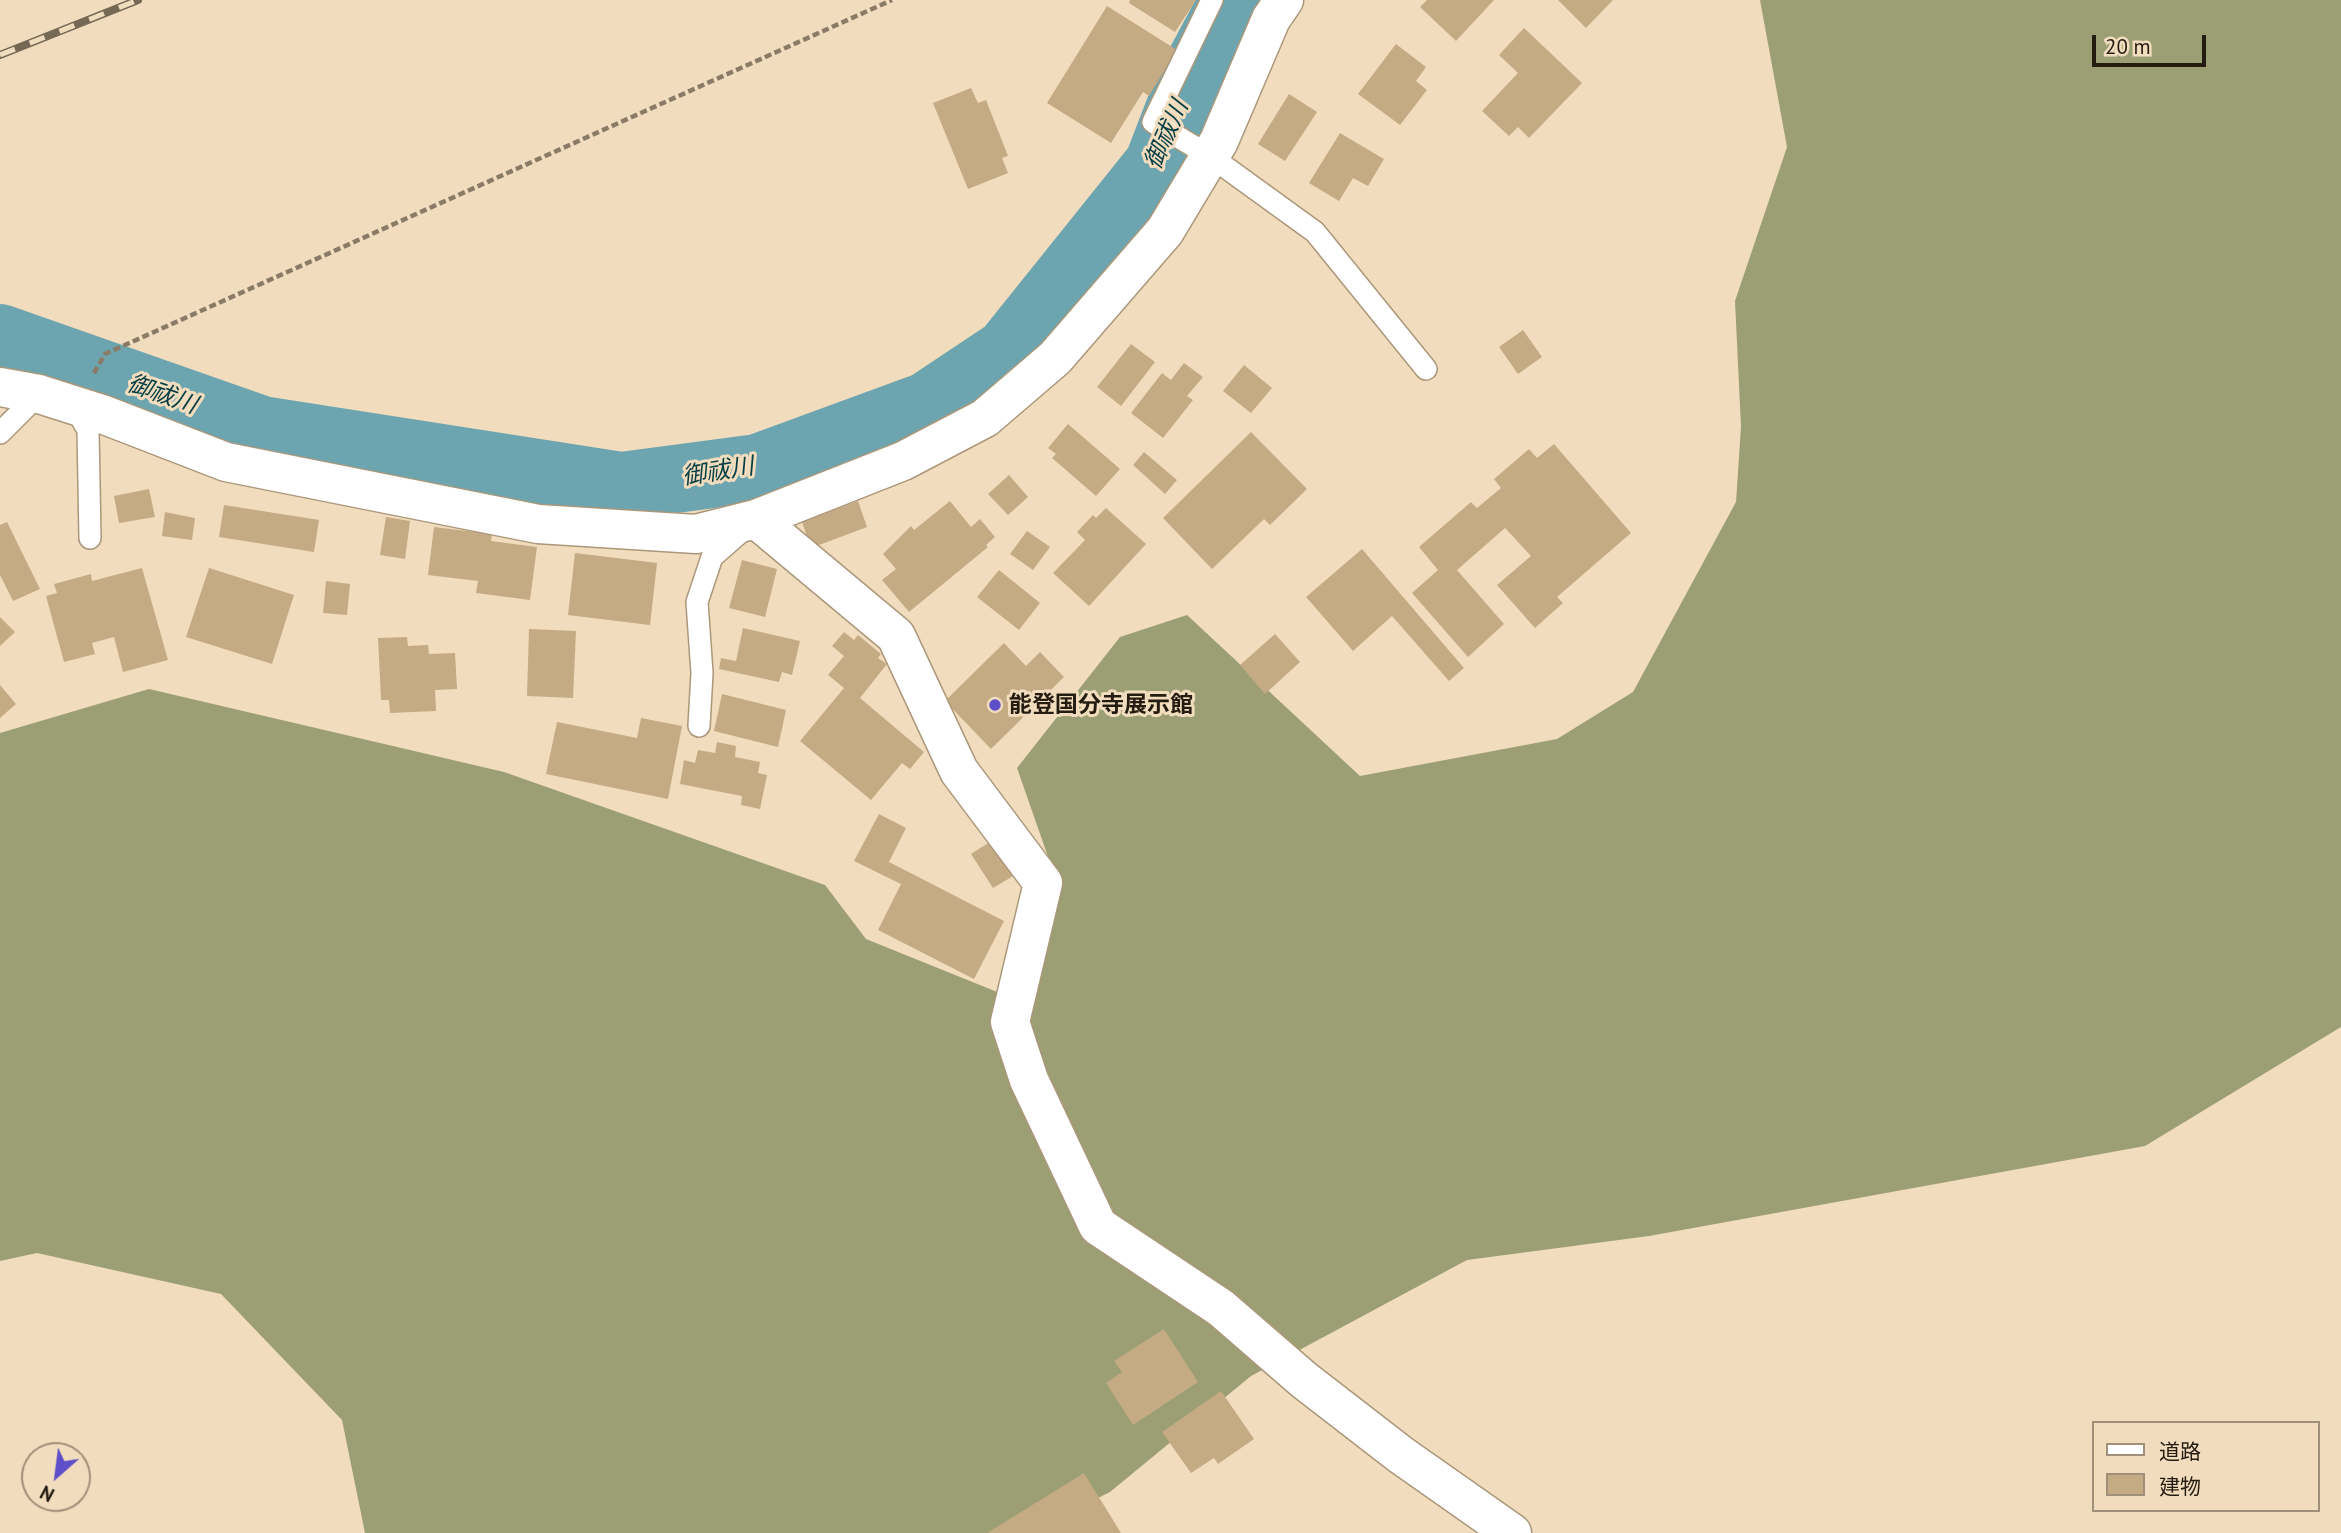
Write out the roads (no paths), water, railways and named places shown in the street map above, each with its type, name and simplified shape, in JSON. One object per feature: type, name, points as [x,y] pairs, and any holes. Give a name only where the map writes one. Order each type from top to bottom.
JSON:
[{"type":"street","points":[[0,387],[39,394],[75,408],[102,414],[226,462],[538,524],[696,534],[756,519],[902,461],[985,418],[1055,358],[1165,230],[1210,156],[1271,19],[1284,0]]},
{"type":"street","points":[[756,519],[896,636],[959,771],[1043,883],[1010,1022],[1029,1080],[1098,1226],[1222,1308],[1315,1389],[1512,1533]]},
{"type":"lane","points":[[1212,0],[1153,122],[1210,156],[1315,232],[1426,369]]},
{"type":"lane","points":[[0,433],[39,394]]},
{"type":"lane","points":[[75,408],[89,430],[90,538]]},
{"type":"lane","points":[[699,726],[702,673],[697,602],[712,557],[756,519]]},
{"type":"waterway","name":"御祓川","points":[[0,338],[262,430],[622,486],[758,468],[927,406],[1008,352],[1158,165],[1190,82],[1234,0]]},
{"type":"railway","points":[[0,55],[138,0]]},
{"type":"place","name":"能登国分寺展示館","points":[[995,705]]}]
